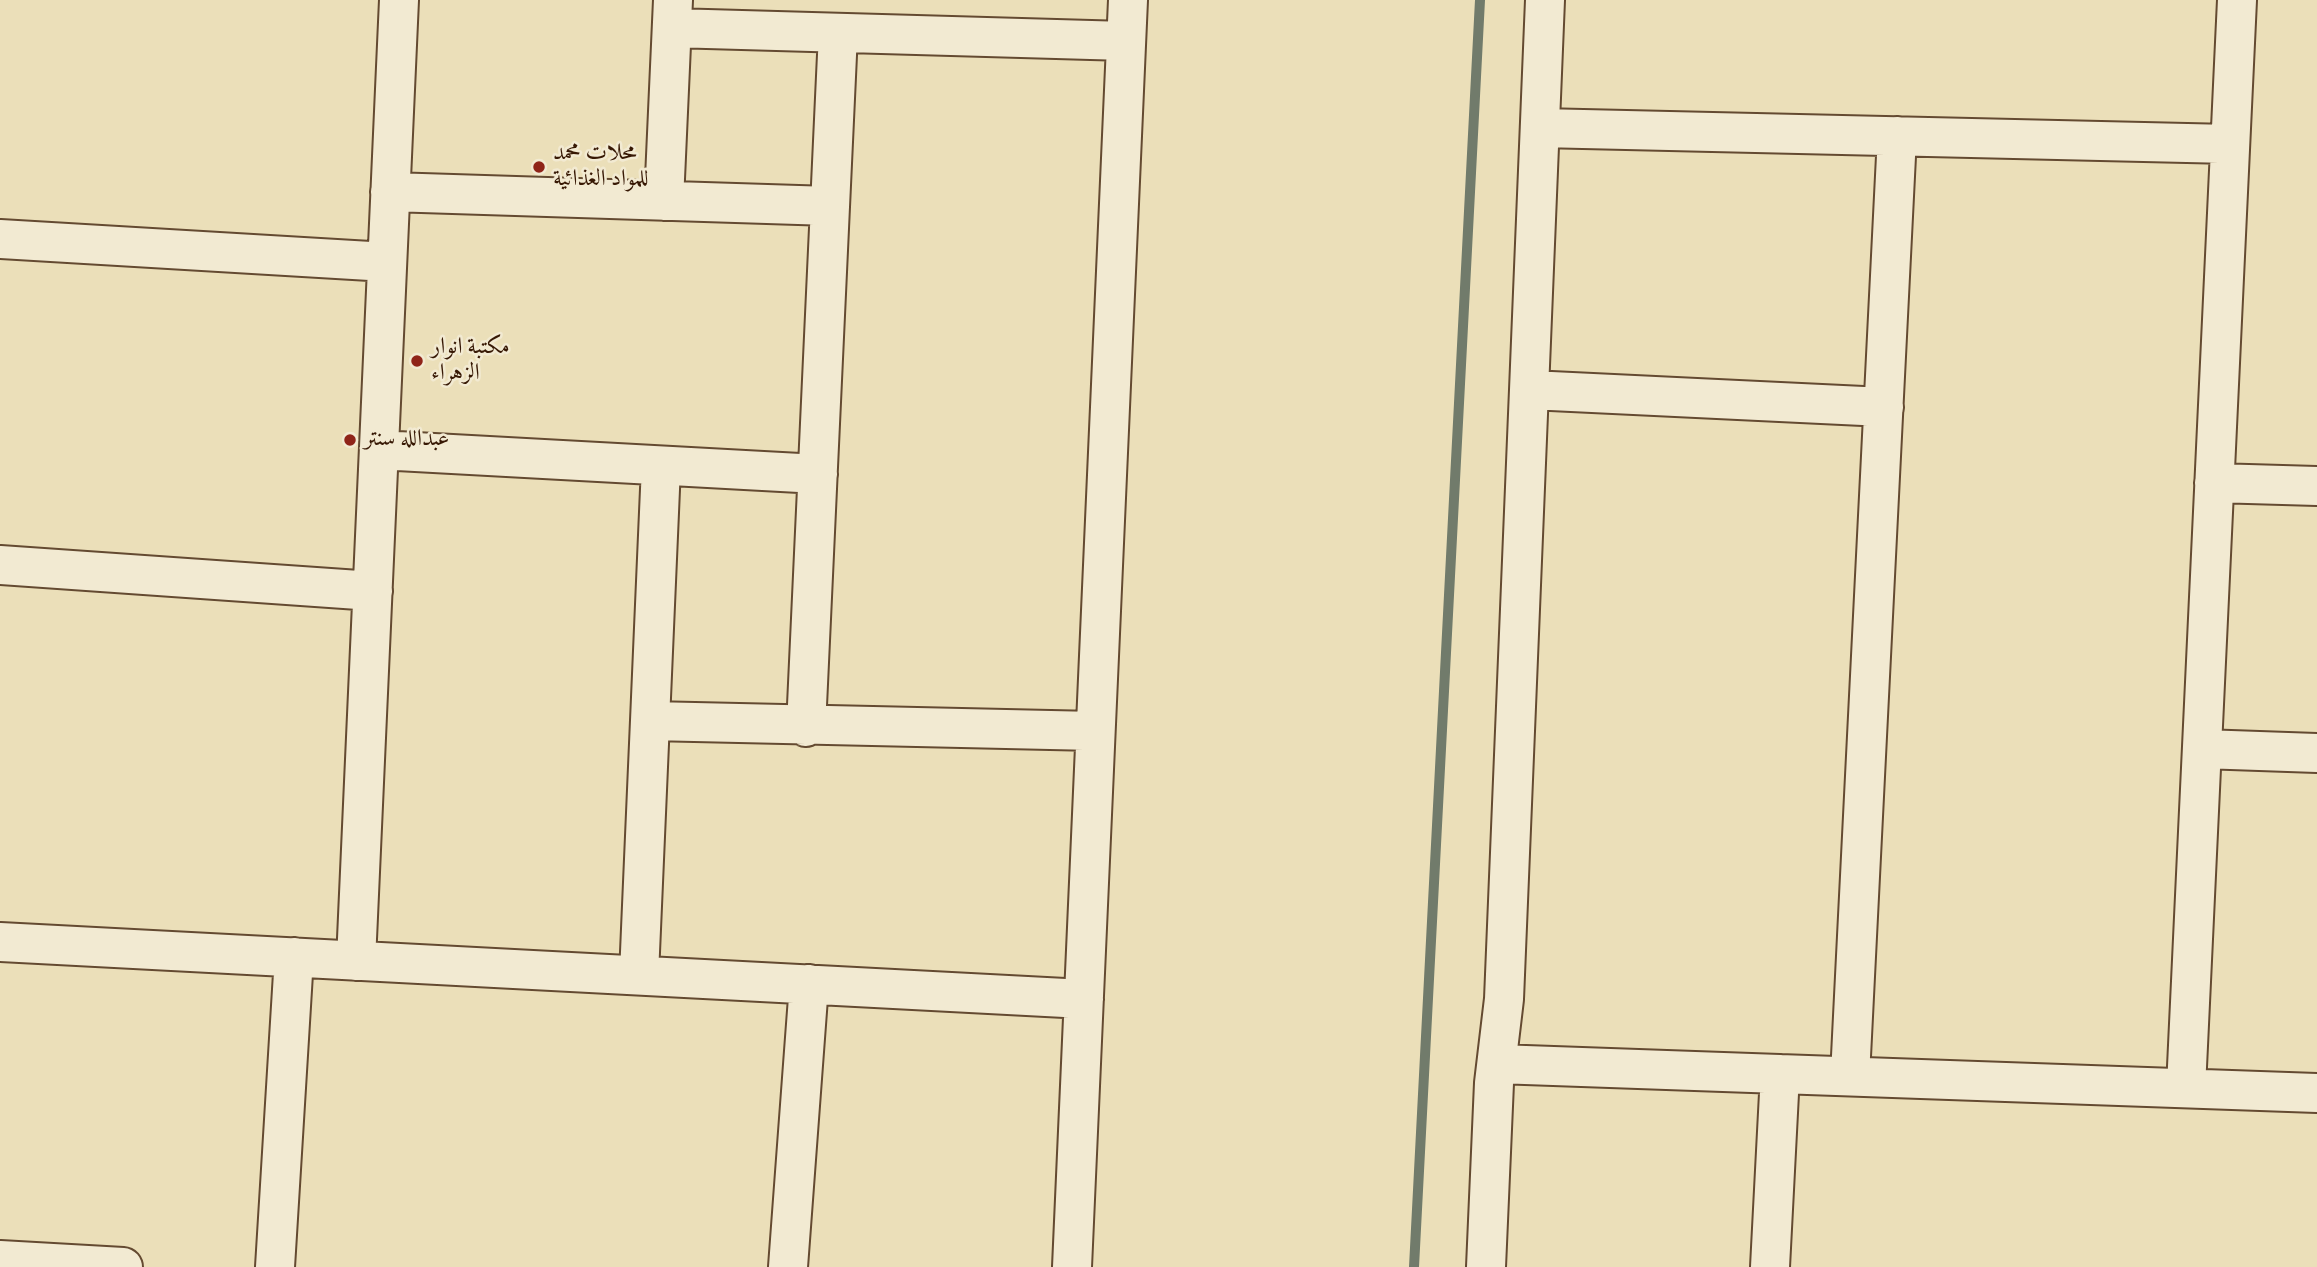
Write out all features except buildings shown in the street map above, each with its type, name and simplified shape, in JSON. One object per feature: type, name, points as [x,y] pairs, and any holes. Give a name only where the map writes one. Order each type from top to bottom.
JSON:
[{"type":"street","points":[[356,961],[399,0]]},
{"type":"street","points":[[1072,1267],[1128,0]]},
{"type":"street","points":[[1486,1267],[1497,1064],[1504,999],[1545,0]]},
{"type":"street","points":[[2186,1088],[2237,0]]},
{"type":"street","points":[[664,201],[673,14],[838,33],[1126,41]]},
{"type":"street","points":[[806,727],[838,33]]},
{"type":"street","points":[[1540,128],[2230,144]]},
{"type":"street","points":[[1850,1076],[1897,136]]},
{"type":"street","points":[[390,192],[830,206]]},
{"type":"street","points":[[0,239],[387,262]]},
{"type":"street","points":[[1530,390],[1884,407]]},
{"type":"street","points":[[379,450],[818,474]]},
{"type":"street","points":[[639,975],[661,466]]},
{"type":"street","points":[[2214,483],[2317,486]]},
{"type":"street","points":[[0,565],[373,591]]},
{"type":"street","points":[[650,722],[1095,731]]},
{"type":"street","points":[[2202,749],[2317,753]]},
{"type":"street","points":[[0,942],[1084,999]]},
{"type":"street","points":[[275,1267],[294,957]]},
{"type":"street","points":[[788,1267],[809,984]]},
{"type":"street","points":[[1497,1064],[2317,1093]]},
{"type":"street","points":[[1770,1267],[1780,1074]]},
{"type":"street","points":[[0,1260],[105,1266]]},
{"type":"waterway","points":[[1414,1267],[1480,0]]},
{"type":"place","name":"محلات محمد للمواد الغذائية","points":[[539,167]]},
{"type":"place","name":"مكتبة انوار الزهراء","points":[[417,361]]},
{"type":"place","name":"عبدالله سنتر","points":[[350,440]]}]
